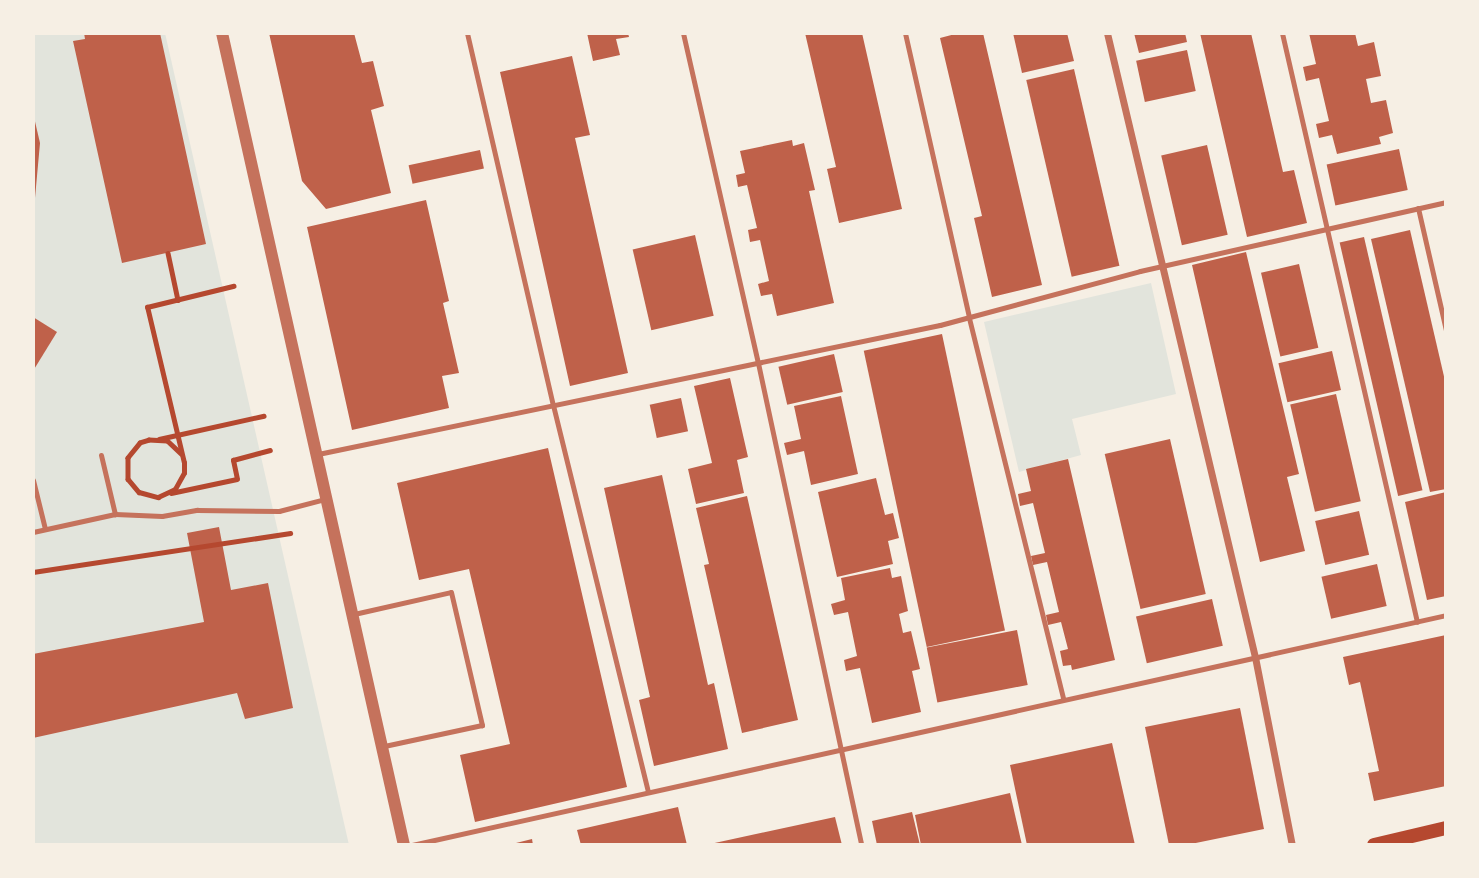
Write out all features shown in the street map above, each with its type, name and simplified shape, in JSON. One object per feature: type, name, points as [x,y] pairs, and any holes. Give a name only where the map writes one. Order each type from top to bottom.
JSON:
[{"type":"main road","points":[[1374,845],[1446,828]]},
{"type":"street","points":[[222,33],[351,615],[384,746],[404,845]]},
{"type":"street","points":[[1107,33],[1160,267],[1255,657],[1292,845]]},
{"type":"lane","points":[[467,33],[553,405],[648,792]]},
{"type":"lane","points":[[683,33],[758,363],[861,845]]},
{"type":"lane","points":[[905,33],[969,318],[1063,699]]},
{"type":"lane","points":[[1282,33],[1417,622]]},
{"type":"lane","points":[[315,454],[969,318],[1160,267],[1446,202]]},
{"type":"lane","points":[[1418,208],[1446,330]]},
{"type":"lane","points":[[101,455],[115,514]]},
{"type":"lane","points":[[33,480],[45,529]]},
{"type":"lane","points":[[33,532],[115,514],[162,516],[197,510],[279,511],[326,499]]},
{"type":"lane","points":[[351,615],[451,592],[482,725],[384,746]]},
{"type":"lane","points":[[412,845],[1446,615]]},
{"type":"path","points":[[167,253],[178,300]]},
{"type":"path","points":[[167,494],[175,489],[184,473],[147,307],[233,286]]},
{"type":"path","points":[[263,416],[149,440],[133,449],[127,467],[128,479],[139,492],[148,496],[167,494],[237,479],[233,460],[270,450]]},
{"type":"path","points":[[158,439],[167,441],[181,454]]},
{"type":"path","points":[[33,572],[290,533]]},
{"type":"shaded area","points":[[33,33],[165,33],[349,845],[33,845]]},
{"type":"shaded area","points":[[1151,283],[1176,394],[1072,419],[1081,455],[1019,472],[984,322]]},
{"type":"building","points":[[84,33],[160,33],[206,244],[122,263],[73,41],[85,39]]},
{"type":"building","points":[[269,33],[354,33],[362,63],[373,61],[384,106],[371,110],[391,193],[326,209],[302,181]]},
{"type":"building","points":[[587,33],[628,33],[629,37],[616,39],[620,55],[593,61]]},
{"type":"building","points":[[805,33],[862,33],[902,209],[839,223],[827,169],[836,167]]},
{"type":"building","points":[[959,33],[983,33],[1042,285],[992,297],[974,218],[982,216],[940,38]]},
{"type":"building","points":[[1013,33],[1067,33],[1074,61],[1022,73]]},
{"type":"building","points":[[1134,33],[1185,33],[1187,42],[1139,53]]},
{"type":"building","points":[[1200,33],[1251,33],[1283,172],[1294,170],[1307,223],[1247,237]]},
{"type":"building","points":[[1309,33],[1355,33],[1358,46],[1374,42],[1381,76],[1366,79],[1371,103],[1386,100],[1393,133],[1379,137],[1381,144],[1337,154],[1332,135],[1319,138],[1316,124],[1329,121],[1319,78],[1306,81],[1303,67],[1316,64]]},
{"type":"building","points":[[1187,50],[1196,91],[1145,102],[1136,61]]},
{"type":"building","points":[[572,56],[590,135],[575,138],[628,373],[570,386],[500,72]]},
{"type":"building","points":[[1074,69],[1119,266],[1072,277],[1026,80]]},
{"type":"building","points":[[33,113],[40,143],[34,209],[33,209]]},
{"type":"building","points":[[792,140],[793,146],[804,143],[815,190],[809,191],[834,303],[777,316],[772,294],[761,296],[758,284],[769,281],[760,240],[750,242],[748,230],[757,228],[747,185],[738,187],[736,175],[745,173],[740,151]]},
{"type":"building","points":[[1207,145],[1228,235],[1182,245],[1161,156]]},
{"type":"building","points":[[1399,149],[1408,190],[1335,205],[1327,164]]},
{"type":"building","points":[[480,150],[484,169],[413,184],[409,165]]},
{"type":"building","points":[[426,200],[449,301],[443,303],[459,373],[442,376],[449,408],[352,430],[307,227]]},
{"type":"building","points":[[1410,230],[1446,385],[1446,489],[1430,492],[1371,239]]},
{"type":"building","points":[[695,235],[714,316],[651,330],[633,249]]},
{"type":"building","points":[[1364,237],[1422,490],[1398,496],[1340,243]]},
{"type":"building","points":[[1246,252],[1299,474],[1287,477],[1305,551],[1260,562],[1192,265]]},
{"type":"building","points":[[1299,264],[1318,348],[1280,357],[1261,273]]},
{"type":"building","points":[[33,317],[57,332],[33,371]]},
{"type":"building","points":[[942,334],[1005,630],[927,647],[864,351]]},
{"type":"building","points":[[1332,351],[1341,390],[1287,402],[1278,363]]},
{"type":"building","points":[[834,354],[843,392],[787,405],[778,367]]},
{"type":"building","points":[[730,378],[748,457],[737,460],[744,493],[696,504],[688,469],[712,463],[694,386]]},
{"type":"building","points":[[1336,394],[1361,501],[1315,512],[1290,405]]},
{"type":"building","points":[[841,396],[858,474],[811,485],[804,451],[787,455],[784,443],[801,439],[794,406]]},
{"type":"building","points":[[681,398],[688,431],[657,438],[650,405]]},
{"type":"building","points":[[1170,439],[1206,594],[1140,609],[1105,454]]},
{"type":"building","points":[[548,448],[627,787],[475,822],[460,755],[510,744],[469,569],[419,580],[397,483]]},
{"type":"building","points":[[1068,459],[1115,660],[1072,670],[1071,665],[1063,666],[1060,651],[1068,649],[1061,622],[1048,625],[1046,615],[1059,612],[1047,562],[1033,565],[1031,556],[1045,553],[1033,503],[1020,506],[1018,494],[1031,491],[1026,469]]},
{"type":"building","points":[[662,475],[708,685],[714,683],[728,749],[654,766],[639,700],[650,697],[604,488]]},
{"type":"building","points":[[876,478],[885,515],[893,513],[899,538],[888,541],[893,564],[837,577],[818,492]]},
{"type":"building","points":[[1446,492],[1446,596],[1427,600],[1405,502]]},
{"type":"building","points":[[747,496],[798,720],[742,733],[704,565],[709,564],[696,508]]},
{"type":"building","points":[[1359,511],[1369,555],[1325,565],[1315,521]]},
{"type":"building","points":[[219,527],[231,590],[268,583],[293,708],[245,719],[237,693],[33,738],[33,654],[204,622],[187,533]]},
{"type":"building","points":[[1377,564],[1387,606],[1331,619],[1321,577]]},
{"type":"building","points":[[890,568],[892,578],[901,576],[908,611],[899,614],[903,633],[911,631],[920,669],[912,671],[921,712],[872,723],[860,668],[846,671],[844,660],[857,656],[848,612],[834,615],[831,604],[845,600],[841,578]]},
{"type":"building","points":[[1212,599],[1223,646],[1147,663],[1136,617]]},
{"type":"building","points":[[1017,630],[1028,685],[937,703],[927,648]]},
{"type":"building","points":[[1446,635],[1446,786],[1374,801],[1368,773],[1379,771],[1360,682],[1349,685],[1343,657]]},
{"type":"building","points":[[1240,708],[1264,829],[1186,845],[1169,845],[1145,727]]},
{"type":"building","points":[[1112,743],[1135,845],[1027,845],[1010,765]]},
{"type":"building","points":[[1010,793],[1022,845],[921,845],[915,815]]},
{"type":"building","points":[[678,807],[687,845],[581,845],[577,830]]},
{"type":"building","points":[[912,812],[920,845],[877,845],[872,821]]},
{"type":"building","points":[[835,817],[842,845],[710,845],[710,844]]},
{"type":"building","points":[[532,839],[533,845],[512,845],[512,844]]}]
